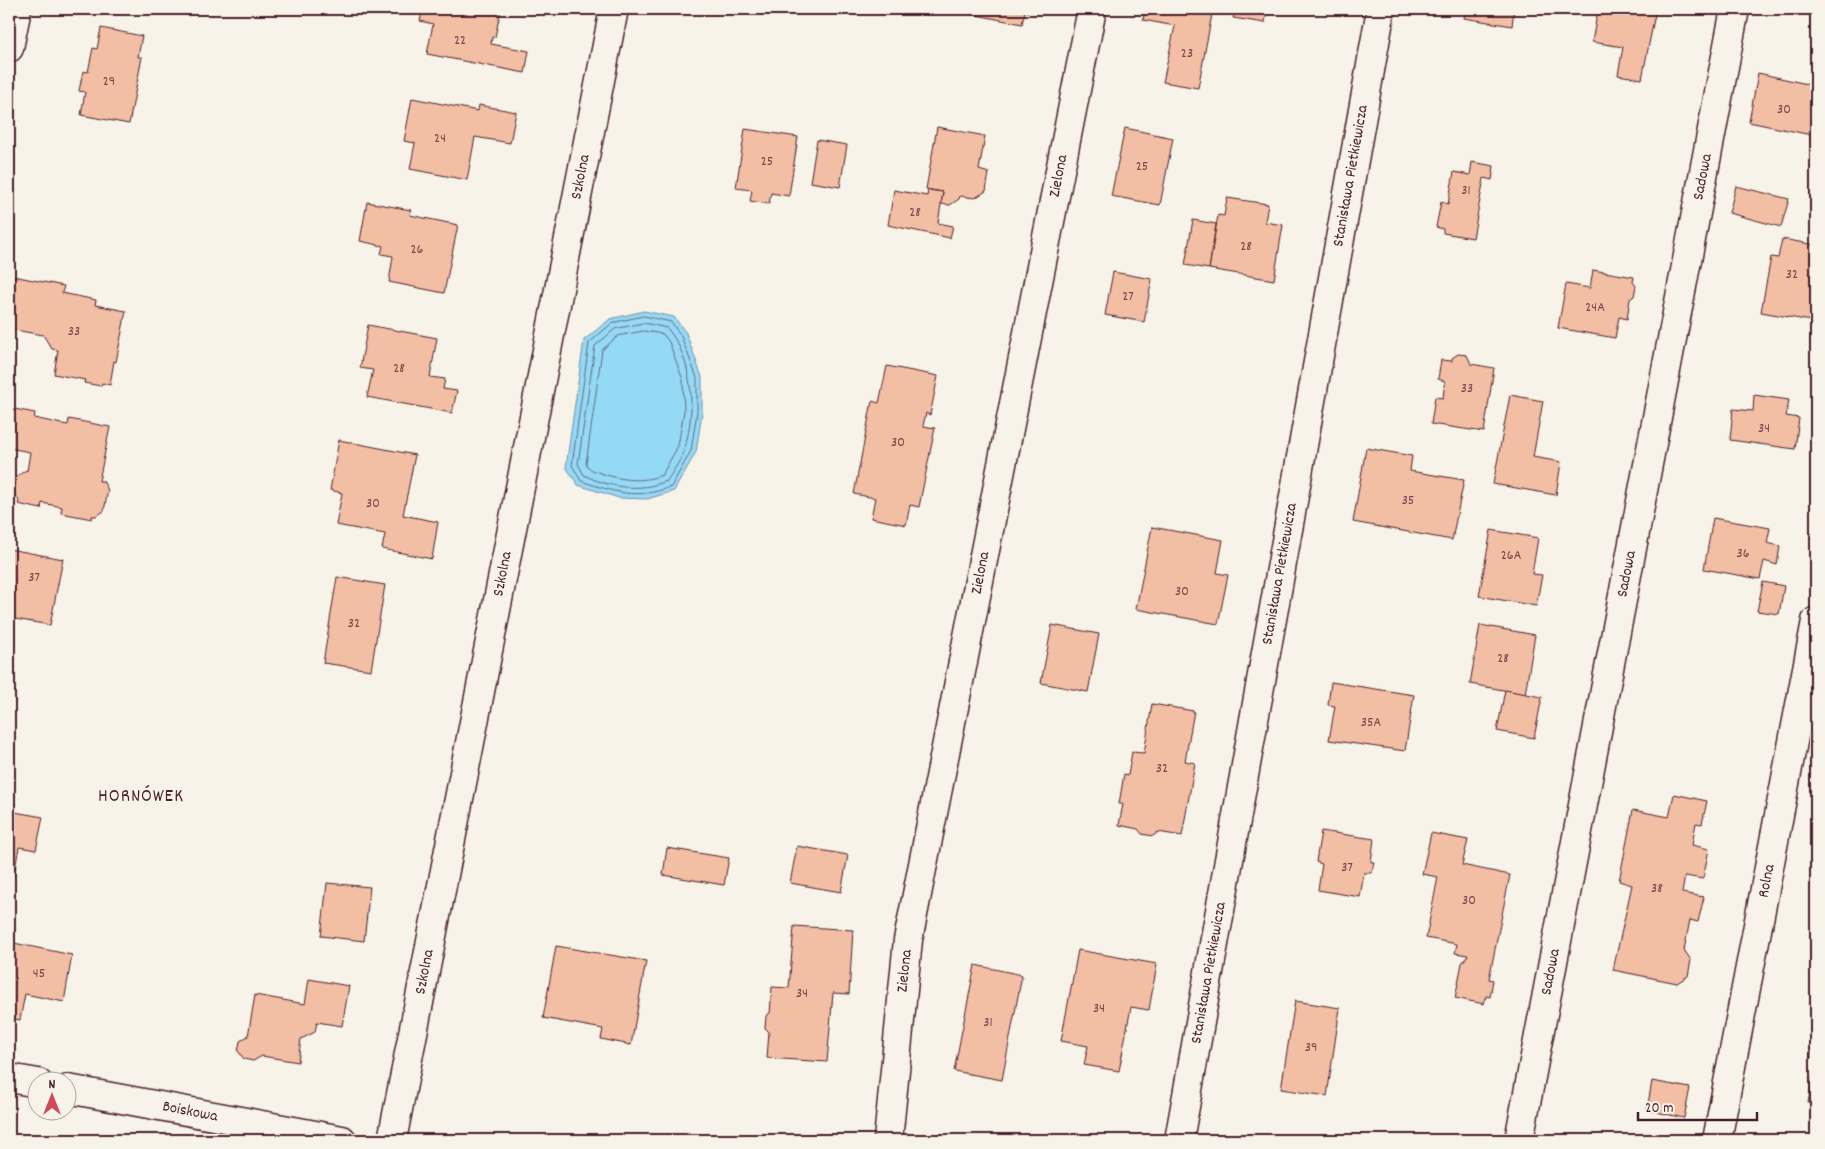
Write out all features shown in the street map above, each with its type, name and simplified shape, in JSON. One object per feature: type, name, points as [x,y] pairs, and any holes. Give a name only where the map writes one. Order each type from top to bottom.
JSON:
[{"type":"street","points":[[9,48],[17,9]]},
{"type":"street","name":"Szkolna","points":[[392,1140],[614,9]]},
{"type":"street","name":"Zielona","points":[[888,1140],[908,940],[1092,9]]},
{"type":"street","name":"Stanisława Pietkiewicza","points":[[1179,1140],[1381,9]]},
{"type":"street","name":"Sadowa","points":[[1519,1140],[1735,9]]},
{"type":"street","name":"Rolna","points":[[1717,1140],[1816,621]]},
{"type":"street","points":[[9,1078],[28,1081]]},
{"type":"street","name":"Boiskowa","points":[[78,1091],[342,1140]]},
{"type":"water","points":[[644,311],[674,317],[686,333],[702,377],[702,413],[696,452],[674,491],[647,499],[619,498],[578,485],[566,467],[584,340],[610,319]]},
{"type":"building","points":[[423,9],[501,9],[495,37],[492,37],[491,44],[529,51],[525,73],[427,54],[433,24],[420,21]]},
{"type":"building","points":[[967,9],[1029,9],[1028,12],[1025,11],[1022,24],[966,13]]},
{"type":"building","points":[[1145,9],[1213,9],[1198,88],[1163,82],[1175,26],[1143,20]]},
{"type":"building","points":[[1235,9],[1267,9],[1265,23],[1233,18]]},
{"type":"building","points":[[1466,9],[1514,9],[1512,26],[1464,18]]},
{"type":"building","points":[[1598,9],[1656,9],[1642,79],[1618,75],[1623,47],[1592,42]]},
{"type":"building","points":[[101,28],[142,36],[138,57],[142,57],[129,124],[81,115],[85,92],[79,91],[83,71],[88,72],[93,48],[97,49]]},
{"type":"building","points":[[1758,73],[1816,86],[1814,98],[1816,98],[1816,136],[1749,122]]},
{"type":"building","points":[[412,98],[478,111],[479,105],[516,112],[510,143],[475,137],[467,180],[410,169],[415,143],[404,141]]},
{"type":"building","points":[[937,127],[985,136],[979,170],[989,173],[986,191],[975,198],[960,196],[959,199],[950,205],[941,204],[943,192],[926,189]]},
{"type":"building","points":[[1125,128],[1173,138],[1160,205],[1111,196]]},
{"type":"building","points":[[745,129],[798,137],[789,196],[771,193],[769,204],[750,201],[752,190],[736,188]]},
{"type":"building","points":[[817,140],[847,145],[840,187],[810,182]]},
{"type":"building","points":[[1472,162],[1494,166],[1492,180],[1484,178],[1473,238],[1443,233],[1443,229],[1436,227],[1441,202],[1448,204],[1454,172],[1470,175]]},
{"type":"building","points":[[1736,186],[1789,199],[1781,227],[1729,213]]},
{"type":"building","points":[[894,190],[927,196],[928,190],[943,192],[938,223],[953,226],[950,238],[888,225]]},
{"type":"building","points":[[1227,198],[1268,204],[1265,222],[1283,225],[1274,280],[1209,269],[1218,215],[1224,216]]},
{"type":"building","points":[[367,202],[411,210],[410,215],[458,225],[444,293],[389,282],[393,256],[381,254],[383,246],[360,241]]},
{"type":"building","points":[[1193,220],[1216,224],[1209,269],[1185,265]]},
{"type":"building","points":[[1782,239],[1816,245],[1816,293],[1811,321],[1761,312],[1771,257],[1778,258]]},
{"type":"building","points":[[1593,270],[1634,277],[1633,282],[1636,286],[1634,296],[1630,299],[1627,319],[1619,317],[1615,338],[1558,328],[1566,284],[1590,288]]},
{"type":"building","points":[[1113,272],[1152,279],[1144,322],[1105,315]]},
{"type":"building","points":[[13,276],[64,286],[62,293],[96,300],[95,305],[126,311],[110,385],[102,383],[101,386],[84,383],[85,380],[54,374],[58,350],[52,349],[43,335],[9,329],[9,299]]},
{"type":"building","points":[[368,325],[437,338],[430,377],[445,379],[443,389],[457,391],[452,413],[367,397],[373,370],[360,368]]},
{"type":"building","points":[[1458,354],[1467,355],[1471,364],[1494,368],[1484,432],[1431,424],[1435,397],[1443,398],[1445,381],[1438,379],[1441,360],[1452,361],[1452,358]]},
{"type":"building","points":[[887,366],[938,376],[930,415],[926,413],[923,426],[935,428],[919,507],[910,505],[906,525],[871,518],[875,498],[854,494],[872,401],[879,403]]},
{"type":"building","points":[[1510,395],[1543,401],[1533,457],[1561,462],[1556,495],[1493,484]]},
{"type":"building","points":[[1754,395],[1789,400],[1786,416],[1799,418],[1795,449],[1730,440],[1733,409],[1753,411]]},
{"type":"building","points":[[9,408],[35,413],[34,418],[57,423],[68,425],[69,419],[110,427],[99,481],[103,481],[108,490],[104,511],[96,516],[92,516],[92,519],[61,513],[62,507],[42,503],[41,509],[18,504],[19,501],[13,492],[16,477],[27,471],[30,452],[9,448]]},
{"type":"building","points":[[339,440],[415,455],[403,515],[438,522],[432,559],[382,549],[385,534],[336,525],[342,493],[330,490]]},
{"type":"building","points":[[1366,448],[1412,456],[1410,471],[1464,480],[1452,540],[1353,522]]},
{"type":"building","points":[[1713,518],[1770,528],[1767,543],[1780,546],[1777,565],[1764,561],[1760,579],[1704,569]]},
{"type":"building","points":[[1152,527],[1223,540],[1217,573],[1228,575],[1218,624],[1136,609]]},
{"type":"building","points":[[1491,530],[1538,538],[1532,574],[1542,575],[1536,606],[1479,596]]},
{"type":"building","points":[[9,549],[63,559],[50,625],[9,618]]},
{"type":"building","points":[[337,577],[385,585],[371,670],[323,663]]},
{"type":"building","points":[[1763,582],[1784,586],[1779,614],[1757,611]]},
{"type":"building","points":[[1052,625],[1099,634],[1088,692],[1041,683]]},
{"type":"building","points":[[1480,625],[1535,635],[1525,694],[1470,684]]},
{"type":"building","points":[[1331,682],[1414,695],[1405,751],[1329,740],[1335,706],[1328,705]]},
{"type":"building","points":[[1505,690],[1542,697],[1534,738],[1497,731]]},
{"type":"building","points":[[1152,704],[1194,711],[1185,761],[1195,763],[1182,836],[1158,832],[1153,836],[1142,834],[1138,829],[1119,825],[1123,804],[1119,804],[1124,774],[1128,775],[1132,752],[1144,753]]},
{"type":"building","points":[[1674,794],[1707,801],[1702,824],[1696,823],[1692,845],[1709,849],[1703,879],[1685,876],[1682,893],[1704,897],[1698,922],[1690,920],[1684,950],[1691,960],[1688,976],[1677,983],[1613,970],[1632,885],[1619,881],[1633,810],[1669,817]]},
{"type":"building","points":[[9,811],[43,817],[36,850],[19,847],[11,892],[9,892]]},
{"type":"building","points":[[1321,831],[1374,839],[1371,862],[1374,862],[1372,873],[1364,873],[1360,897],[1318,890],[1322,864],[1316,862]]},
{"type":"building","points":[[1431,833],[1468,840],[1462,865],[1510,875],[1489,979],[1493,980],[1490,997],[1486,996],[1484,1004],[1455,998],[1462,963],[1468,955],[1455,953],[1457,944],[1426,938],[1438,877],[1422,874]]},
{"type":"building","points":[[797,846],[848,855],[841,892],[790,883]]},
{"type":"building","points":[[667,848],[729,858],[724,885],[663,875]]},
{"type":"building","points":[[327,883],[370,887],[364,941],[321,936]]},
{"type":"building","points":[[794,926],[853,930],[849,994],[833,993],[827,1062],[767,1058],[769,1032],[765,1028],[766,1016],[770,1013],[772,987],[789,988]]},
{"type":"building","points":[[9,942],[72,955],[64,1002],[25,994],[20,1020],[9,1018]]},
{"type":"building","points":[[556,946],[646,961],[631,1045],[601,1039],[603,1029],[543,1018]]},
{"type":"building","points":[[1078,950],[1157,964],[1149,1010],[1131,1007],[1119,1071],[1084,1065],[1088,1046],[1061,1041]]},
{"type":"building","points":[[975,965],[1022,975],[1002,1080],[954,1071]]},
{"type":"building","points":[[309,979],[349,986],[342,1026],[317,1022],[315,1032],[301,1039],[298,1062],[262,1056],[253,1061],[244,1059],[238,1051],[240,1041],[248,1036],[255,995],[305,1004]]},
{"type":"building","points":[[1295,1001],[1340,1008],[1327,1096],[1281,1089]]},
{"type":"building","points":[[1814,1041],[1816,1041],[1816,1058],[1810,1057]]},
{"type":"building","points":[[1816,1061],[1816,1104],[1808,1103]]},
{"type":"building","points":[[1652,1081],[1690,1088],[1684,1118],[1647,1110]]},
{"type":"district","name":"HORNÓWEK","points":[[141,797]]}]
